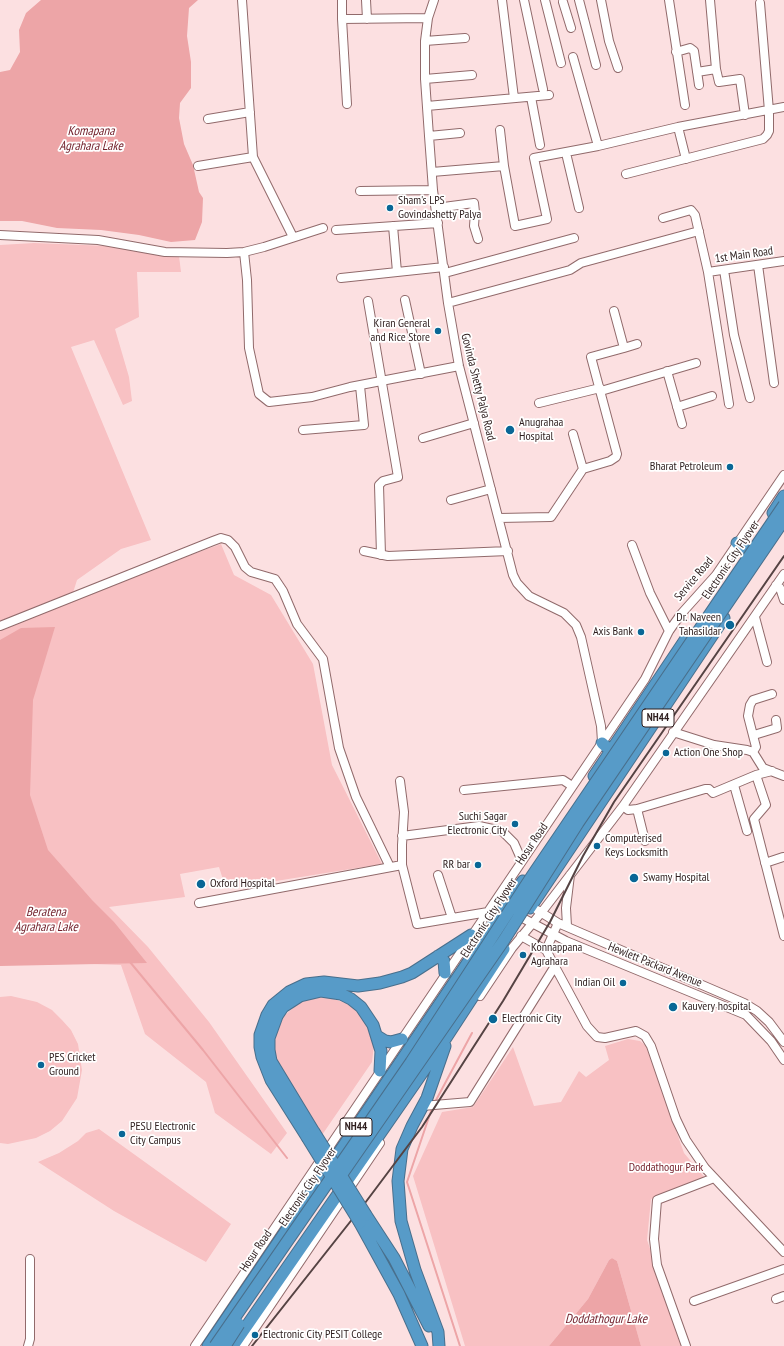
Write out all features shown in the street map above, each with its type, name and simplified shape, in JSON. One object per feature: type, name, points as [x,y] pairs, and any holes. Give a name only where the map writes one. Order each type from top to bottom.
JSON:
[{"type":"highway","name":"Hosur Road","points":[[208,1346],[512,896],[606,747],[784,496]]},
{"type":"highway","name":"Electronic City Flyover","points":[[215,1346],[411,1062],[532,876],[784,505]]},
{"type":"highway","name":"Electronic City Flyover","points":[[225,1346],[288,1251],[486,966],[578,823],[784,520]]},
{"type":"highway","name":"NH44","points":[[233,1346],[528,920],[531,907],[784,528]]},
{"type":"highway","points":[[737,543],[747,550]]},
{"type":"highway","points":[[311,1134],[272,1080],[262,1057],[260,1035],[267,1015],[273,1005],[289,992],[306,984],[324,982],[358,986],[380,983],[412,973],[471,935]]},
{"type":"highway","points":[[438,956],[444,961],[445,973]]},
{"type":"highway","points":[[380,1071],[381,1051],[373,1025],[361,1007],[351,999],[330,992],[316,991],[300,996],[283,1007],[277,1016],[269,1038],[271,1061],[311,1134],[363,1219],[422,1346]]},
{"type":"highway","points":[[377,1036],[385,1041],[391,1042],[402,1039]]},
{"type":"highway","points":[[438,1346],[438,1332],[408,1247],[401,1221],[398,1197],[399,1163],[402,1149],[422,1106],[445,1046]]},
{"type":"highway","points":[[363,1219],[394,1258],[429,1325],[438,1346]]},
{"type":"street","points":[[242,0],[252,157],[293,237]]},
{"type":"street","points":[[342,0],[347,104]]},
{"type":"street","points":[[366,0],[367,19]]},
{"type":"street","name":"Govinda Shetty Palya Road","points":[[434,0],[428,18],[425,41],[425,79],[433,190],[448,303],[459,366],[513,575],[524,592],[538,602],[564,613],[576,625],[581,637],[606,747]]},
{"type":"street","points":[[502,0],[514,98]]},
{"type":"street","points":[[427,106],[531,97],[546,92],[524,0]]},
{"type":"street","points":[[545,0],[561,63]]},
{"type":"street","points":[[579,0],[596,65]]},
{"type":"street","points":[[601,0],[610,41],[618,68]]},
{"type":"street","points":[[669,0],[685,105]]},
{"type":"street","points":[[710,0],[716,69],[719,82],[740,79],[745,115]]},
{"type":"street","points":[[566,1],[571,28]]},
{"type":"street","points":[[626,174],[763,139],[769,131],[769,111],[760,3]]},
{"type":"street","points":[[342,19],[428,18]]},
{"type":"street","points":[[425,41],[465,38]]},
{"type":"street","points":[[676,52],[690,48],[694,51],[699,85]]},
{"type":"street","points":[[573,57],[598,146]]},
{"type":"street","points":[[697,72],[716,69]]},
{"type":"street","points":[[425,79],[472,75]]},
{"type":"street","points":[[531,97],[540,145]]},
{"type":"street","points":[[500,130],[504,166],[515,226],[547,219],[534,158],[566,153],[678,127],[784,108]]},
{"type":"street","points":[[208,119],[250,112]]},
{"type":"street","points":[[678,127],[686,158]]},
{"type":"street","points":[[429,136],[460,133]]},
{"type":"street","points":[[566,153],[579,208]]},
{"type":"street","points":[[198,166],[252,157]]},
{"type":"street","points":[[432,172],[504,166]]},
{"type":"street","points":[[360,191],[433,190]]},
{"type":"street","points":[[436,208],[474,203],[474,226],[478,239]]},
{"type":"street","points":[[663,218],[691,210],[695,215],[708,272],[729,404]]},
{"type":"street","points":[[336,230],[438,223]]},
{"type":"street","points":[[393,226],[398,272]]},
{"type":"street","points":[[0,235],[98,240],[165,252],[244,252],[323,228]]},
{"type":"street","points":[[448,303],[570,270],[581,263],[699,231]]},
{"type":"street","points":[[341,278],[398,272],[444,270],[574,238]]},
{"type":"street","points":[[244,252],[247,280],[249,348],[259,394],[269,402],[312,397],[459,366]]},
{"type":"street","name":"1st Main Road","points":[[708,272],[784,261]]},
{"type":"street","points":[[758,265],[774,383]]},
{"type":"street","points":[[724,270],[734,335],[750,398]]},
{"type":"street","points":[[405,300],[421,374]]},
{"type":"street","points":[[368,301],[398,477],[383,481],[379,485],[381,555]]},
{"type":"street","points":[[614,311],[624,348]]},
{"type":"street","points":[[499,518],[551,516],[583,468],[614,460],[616,454],[592,356],[637,344]]},
{"type":"street","points":[[539,403],[600,389],[696,363]]},
{"type":"street","points":[[667,371],[682,424]]},
{"type":"street","points":[[303,430],[364,425],[360,386]]},
{"type":"street","points":[[677,407],[712,396]]},
{"type":"street","points":[[424,438],[474,423]]},
{"type":"street","points":[[573,434],[583,468]]},
{"type":"street","name":"Service Road","points":[[606,747],[645,679],[669,631],[681,614],[716,575],[784,475]]},
{"type":"street","points":[[451,500],[491,489]]},
{"type":"street","points":[[0,626],[213,541],[221,538],[228,540],[235,548],[245,567],[251,572],[275,579],[284,591],[297,624],[323,659],[339,748],[356,797],[390,867]]},
{"type":"street","points":[[632,545],[650,593],[669,631]]},
{"type":"street","points":[[364,552],[388,556],[508,551]]},
{"type":"street","points":[[243,1346],[521,936],[528,920],[542,913],[623,806],[784,574]]},
{"type":"street","points":[[776,585],[780,588],[784,600]]},
{"type":"street","points":[[755,617],[767,662]]},
{"type":"street","points":[[753,752],[756,747],[748,716],[750,705],[754,700],[772,694]]},
{"type":"street","points":[[754,735],[777,728],[776,720]]},
{"type":"street","points":[[673,732],[714,745],[753,752],[763,768],[784,776]]},
{"type":"street","name":"Hosur Road","points":[[195,1346],[572,786],[606,747]]},
{"type":"street","points":[[623,806],[628,810],[637,809],[705,789],[709,789],[713,793],[756,775],[772,771]]},
{"type":"street","points":[[756,775],[766,805],[754,819],[784,936]]},
{"type":"street","points":[[464,790],[563,780],[572,786]]},
{"type":"street","points":[[400,781],[404,812],[402,864],[417,924],[488,912]]},
{"type":"street","points":[[734,785],[747,831]]},
{"type":"street","points":[[637,809],[645,841]]},
{"type":"street","points":[[402,836],[478,826],[502,831],[514,843],[522,861]]},
{"type":"street","points":[[765,863],[783,857]]},
{"type":"street","points":[[199,903],[402,864]]},
{"type":"street","points":[[438,875],[452,918]]},
{"type":"street","points":[[567,926],[566,908],[570,875]]},
{"type":"street","name":"Hewlett Packard Avenue","points":[[512,896],[558,923],[744,1003],[757,1011],[769,1022],[783,1040]]},
{"type":"street","points":[[775,900],[784,898]]},
{"type":"street","name":"Hewlett Packard Avenue","points":[[504,908],[571,943],[746,1015],[772,1041],[784,1060]]},
{"type":"street","points":[[546,950],[552,933],[558,923]]},
{"type":"street","points":[[521,936],[546,950],[587,1026],[597,1037],[605,1038],[636,1031],[645,1036],[651,1046],[676,1119],[686,1140],[705,1168],[784,1252]]},
{"type":"street","points":[[422,1106],[470,1102],[555,966]]},
{"type":"street","points":[[686,1346],[657,1264],[654,1239],[657,1200],[714,1178]]},
{"type":"street","points":[[28,1346],[30,1339],[30,1259]]},
{"type":"street","points":[[694,1301],[784,1269]]},
{"type":"street","points":[[776,1299],[784,1296]]},
{"type":"green space","points":[[34,243],[108,246],[179,256],[181,272],[137,272],[139,317],[115,329],[129,377],[132,401],[123,405],[94,340],[71,347],[151,540],[121,549],[77,580],[71,599],[221,544],[234,575],[271,595],[313,664],[332,765],[382,864],[226,889],[219,867],[180,874],[185,897],[109,907],[148,947],[209,1022],[287,1133],[271,1154],[215,1113],[206,1082],[145,1034],[121,965],[0,961],[0,245]]},
{"type":"green space","name":"PES Cricket Ground","points":[[11,996],[37,1002],[52,1010],[62,1020],[71,1030],[78,1044],[82,1070],[77,1098],[62,1121],[50,1131],[36,1138],[8,1144],[0,1143],[0,997]]},
{"type":"green space","points":[[318,997],[328,997],[351,1005],[359,1013],[369,1029],[374,1045],[372,1062],[322,1135],[278,1063],[274,1051],[276,1030],[284,1016],[300,1002]]},
{"type":"green space","name":"Doddathogur Park","points":[[628,1039],[640,1041],[646,1046],[684,1153],[705,1178],[651,1199],[647,1240],[684,1346],[641,1346],[617,1261],[612,1258],[609,1260],[588,1299],[549,1346],[465,1346],[413,1176],[442,1112],[473,1107],[513,1047],[534,1106],[561,1102],[579,1071],[586,1077],[609,1060],[605,1046]]},
{"type":"green space","points":[[99,1129],[231,1224],[206,1262],[114,1211],[38,1162],[59,1153],[78,1141],[86,1133]]},
{"type":"water","name":"Komapana Agrahara Lake","points":[[41,0],[198,0],[189,8],[187,36],[191,62],[191,88],[180,103],[179,118],[184,144],[193,165],[199,192],[203,198],[202,222],[195,240],[171,242],[139,235],[101,230],[57,228],[22,221],[0,221],[0,72],[10,70],[20,52],[19,30],[26,13]]},
{"type":"water","name":"Beratena Agrahara Lake","points":[[55,627],[33,700],[30,795],[48,850],[92,900],[114,922],[147,963],[0,966],[0,640],[21,628]]},
{"type":"water","name":"Doddathogur Lake","points":[[612,1258],[617,1261],[641,1346],[549,1346],[588,1299],[609,1260]]},
{"type":"waterway","points":[[130,962],[203,1050],[287,1158]]},
{"type":"waterway","points":[[435,1102],[472,1033]]},
{"type":"waterway","points":[[432,1108],[407,1182],[460,1346]]},
{"type":"railway","points":[[252,1346],[365,1203],[422,1127],[503,1001],[550,922],[583,856],[614,802],[784,556]]},
{"type":"place","name":"Sham's LPS Govindashetty Palya","points":[[390,208]]},
{"type":"place","name":"Kiran General and Rice Store","points":[[438,331]]},
{"type":"place","name":"Anugrahaa Hospital","points":[[510,430]]},
{"type":"place","name":"Bharat Petroleum","points":[[730,467]]},
{"type":"place","name":"Dr. Naveen Tahasildar","points":[[730,625]]},
{"type":"place","name":"Axis Bank","points":[[641,632]]},
{"type":"place","name":"Action One Shop","points":[[666,753]]},
{"type":"place","name":"Suchi Sagar Electronic City","points":[[515,824]]},
{"type":"place","name":"Computerised Keys Locksmith","points":[[597,846]]},
{"type":"place","name":"RR bar","points":[[478,865]]},
{"type":"place","name":"Swamy Hospital","points":[[634,878]]},
{"type":"place","name":"Oxford Hospital","points":[[201,884]]},
{"type":"place","name":"Konnappana Agrahara","points":[[523,955]]},
{"type":"place","name":"Indian Oil","points":[[623,983]]},
{"type":"place","name":"Kauvery hospital","points":[[673,1007]]},
{"type":"place","name":"Electronic City","points":[[493,1019]]},
{"type":"place","name":"PES Cricket Ground","points":[[41,1065]]},
{"type":"place","name":"PESU Electronic City Campus","points":[[122,1134]]},
{"type":"place","name":"Electronic City PESIT College","points":[[255,1335]]}]
